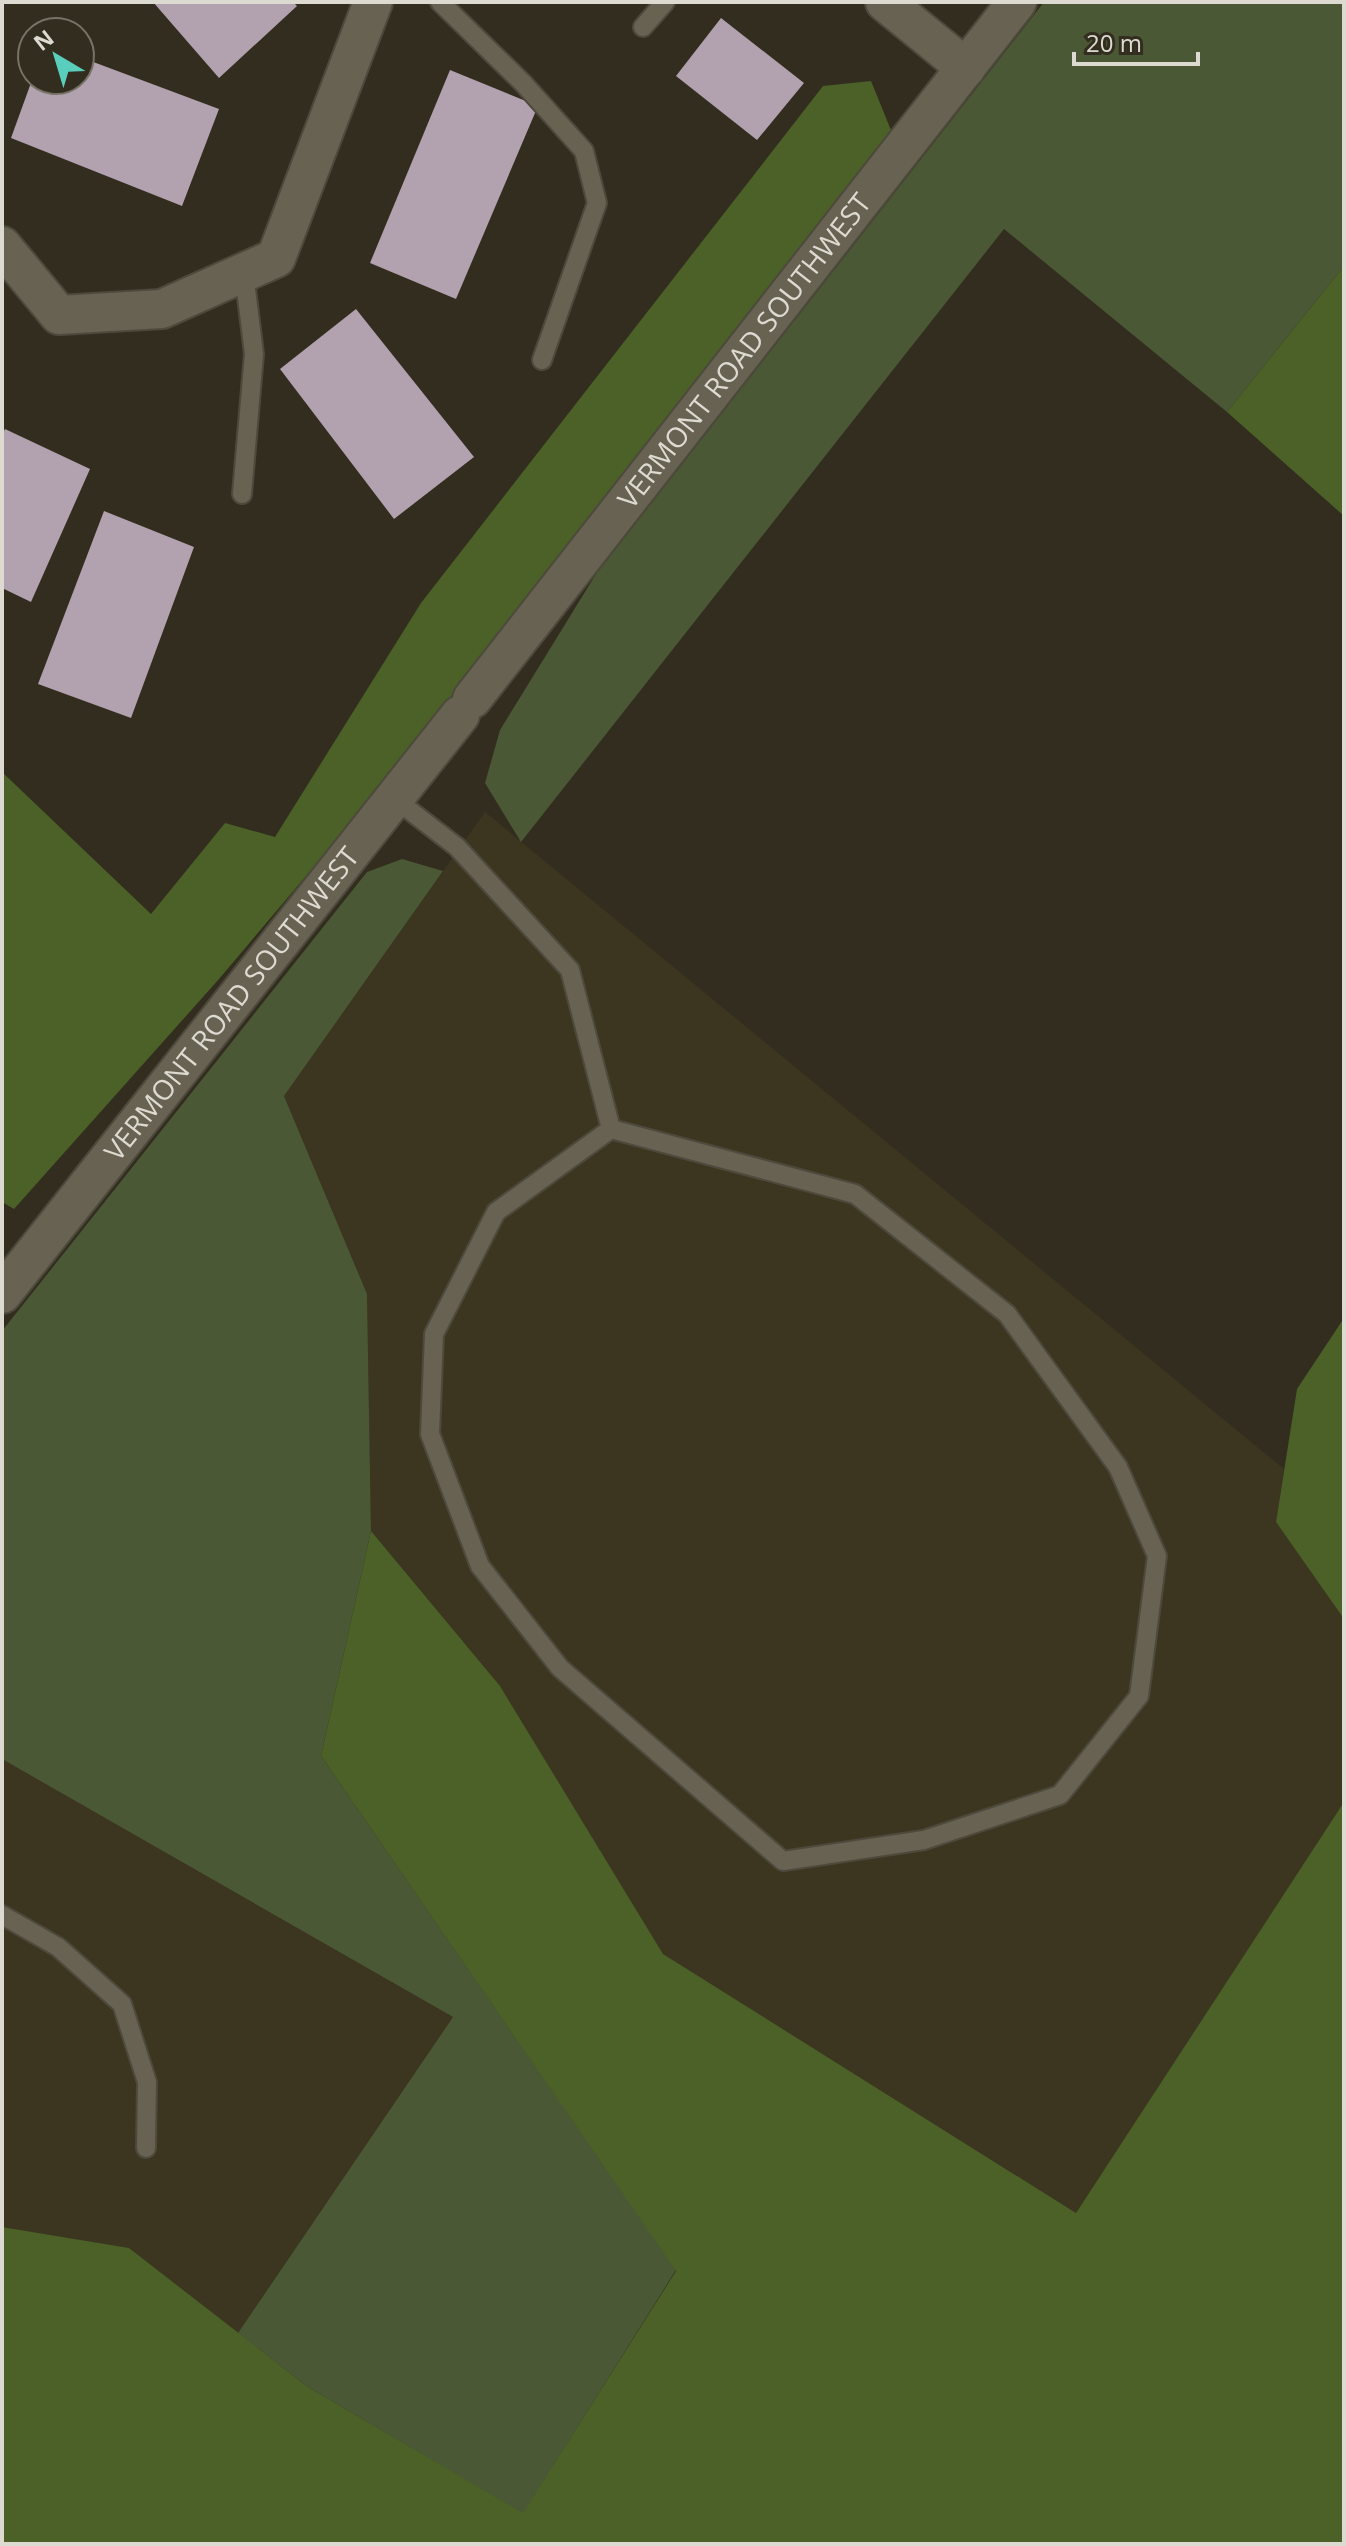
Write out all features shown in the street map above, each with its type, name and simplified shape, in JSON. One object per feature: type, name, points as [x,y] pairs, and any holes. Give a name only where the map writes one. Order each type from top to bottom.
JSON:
[{"type":"street","points":[[2,246],[59,315],[162,309],[276,258],[373,2]]},
{"type":"street","points":[[885,2],[966,68]]},
{"type":"street","name":"VERMONT ROAD SOUTHWEST","points":[[2,1294],[395,799],[1017,2]]},
{"type":"lane","points":[[440,2],[523,83],[584,151],[597,203],[542,360]]},
{"type":"lane","points":[[643,27],[665,2]]},
{"type":"lane","points":[[242,494],[254,354],[244,273]]},
{"type":"lane","points":[[395,799],[457,847],[570,970],[611,1129]]},
{"type":"lane","points":[[611,1129],[855,1194],[1007,1314],[1118,1467],[1157,1556],[1139,1696],[1060,1795],[924,1840],[783,1861],[560,1668],[480,1566],[430,1434],[434,1334],[496,1212],[611,1129]]},
{"type":"lane","points":[[2,1915],[58,1947],[122,2004],[147,2082],[146,2148]]},
{"type":"shaded area","points":[[485,812],[1284,1469],[1276,1522],[1344,1619],[1344,1802],[1076,2213],[663,1954],[500,1686],[371,1531],[367,1294],[284,1096]]},
{"type":"shaded area","points":[[2,1759],[453,2017],[238,2333],[129,2248],[2,2227]]},
{"type":"green space","points":[[1044,2],[1344,2],[1344,266],[1227,412],[1004,229],[521,842],[485,783],[500,730],[596,574]]},
{"type":"green space","points":[[871,81],[895,140],[411,752],[219,979],[14,1209],[2,1202],[2,772],[151,914],[225,823],[275,837],[421,603],[823,86]]},
{"type":"green space","points":[[1344,266],[1344,516],[1227,412]]},
{"type":"green space","points":[[402,859],[443,871],[284,1096],[367,1294],[371,1531],[321,1756],[676,2270],[523,2514],[308,2387],[238,2333],[453,2017],[2,1759],[2,1331],[367,872]]},
{"type":"green space","points":[[1344,1318],[1344,1619],[1276,1522],[1297,1389]]},
{"type":"green space","points":[[371,1531],[500,1686],[663,1954],[1076,2213],[1344,1802],[1344,2544],[2,2544],[2,2227],[129,2248],[308,2387],[523,2513],[676,2271],[321,1756]]},
{"type":"building","points":[[153,2],[293,2],[297,6],[219,78]]},
{"type":"building","points":[[721,18],[804,83],[757,140],[676,76]]},
{"type":"building","points":[[96,63],[219,109],[182,206],[11,138],[26,96],[96,96]]},
{"type":"building","points":[[450,70],[538,106],[456,299],[370,263]]},
{"type":"building","points":[[356,309],[474,457],[394,519],[280,369]]},
{"type":"building","points":[[5,429],[90,469],[31,602],[2,588],[2,435]]},
{"type":"building","points":[[104,511],[194,547],[131,718],[38,684]]}]
